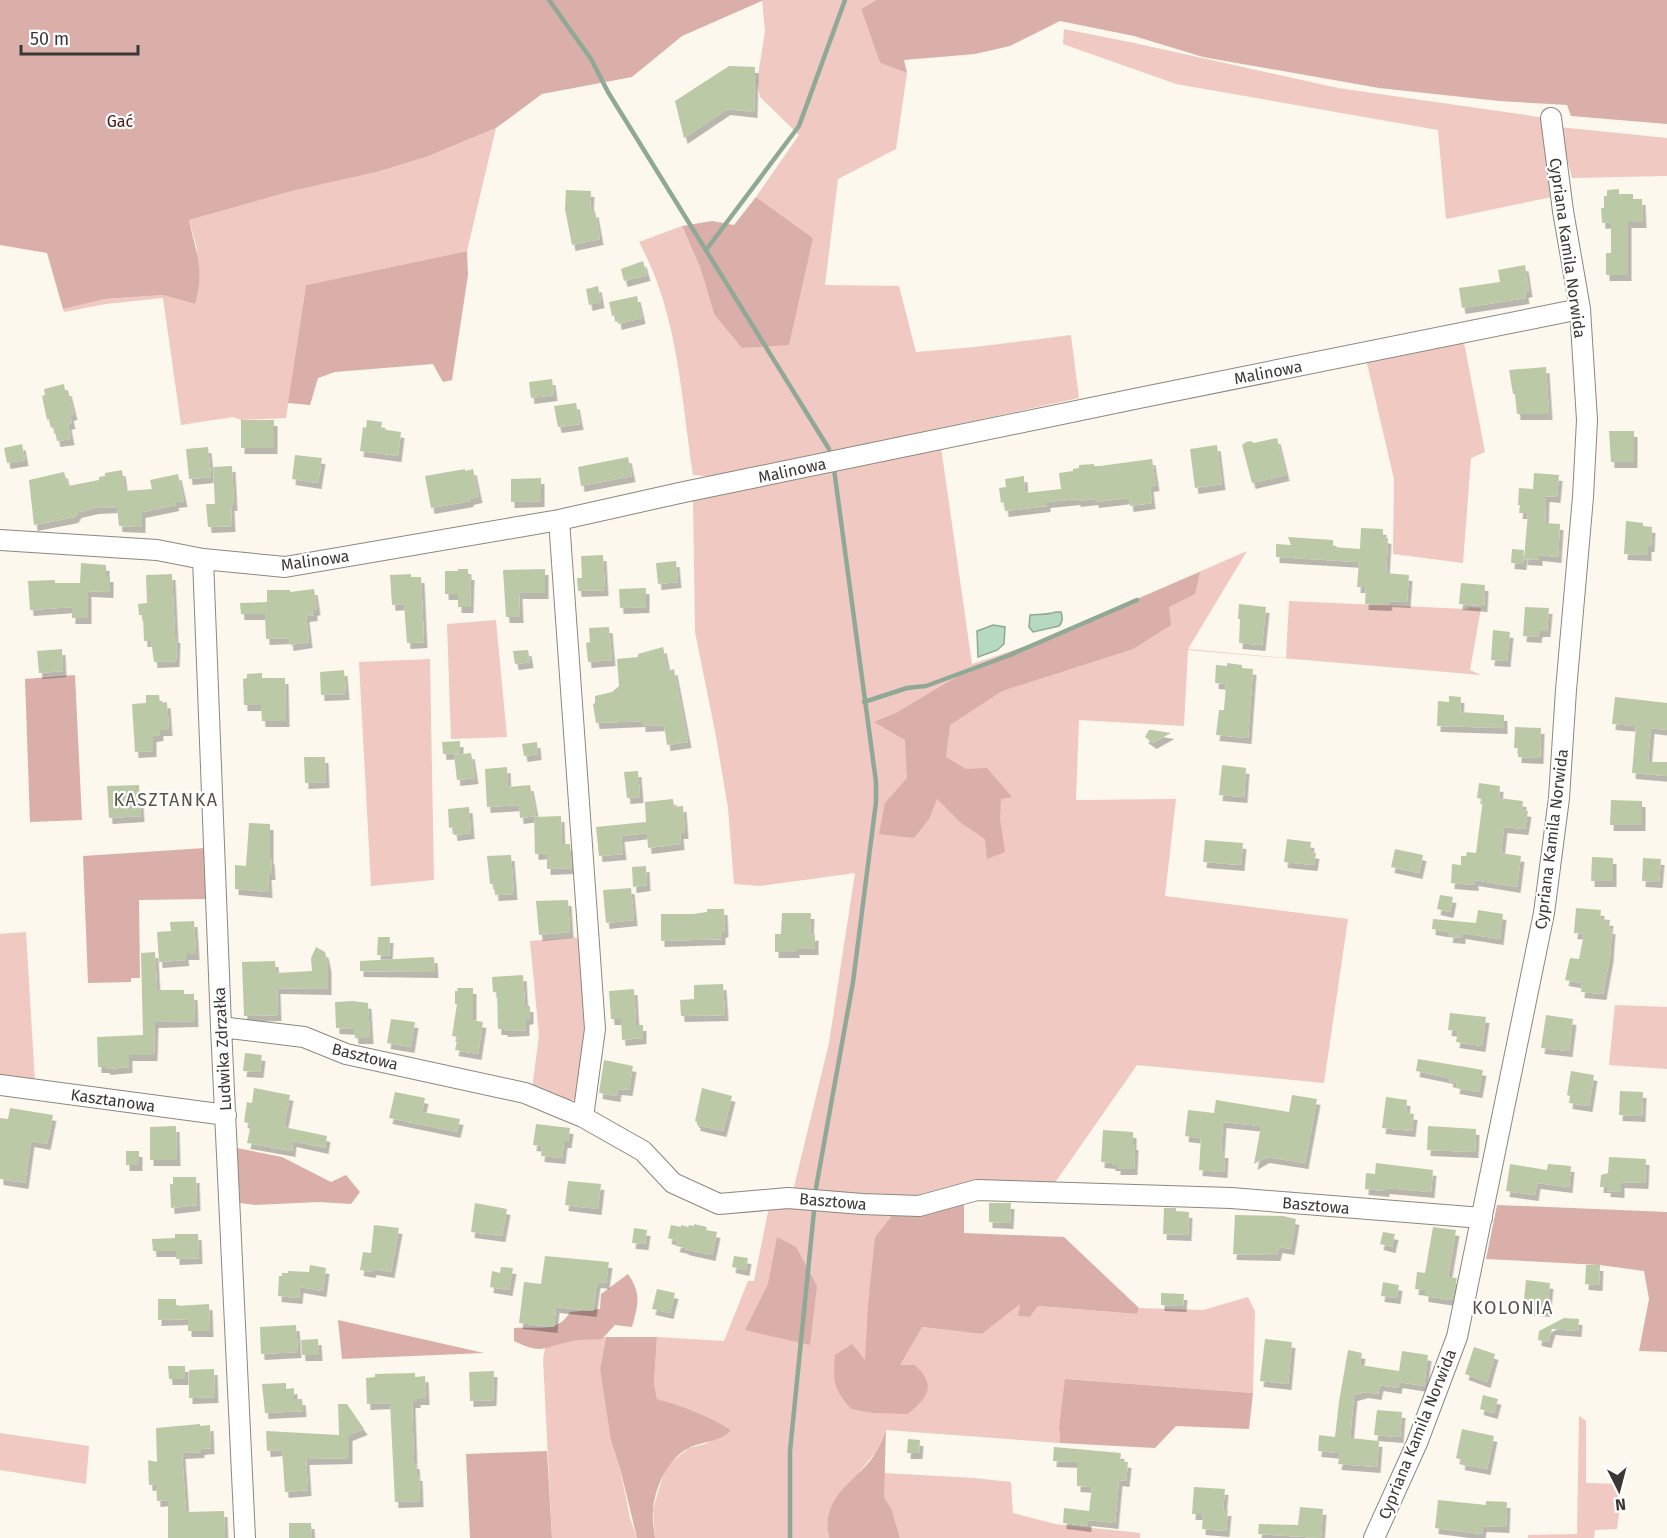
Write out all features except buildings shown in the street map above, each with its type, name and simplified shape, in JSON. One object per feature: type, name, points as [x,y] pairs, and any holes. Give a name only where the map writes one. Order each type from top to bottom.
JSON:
[{"type":"street","name":"Cypriana Kamila Norwida","points":[[1374,1538],[1417,1443],[1457,1337],[1544,913],[1559,798],[1587,420],[1580,309],[1563,211],[1551,118]]},
{"type":"street","name":"Malinowa","points":[[0,540],[157,550],[203,559],[285,567],[559,520],[1085,409],[1580,309]]},
{"type":"street","points":[[559,520],[595,1029],[584,1117]]},
{"type":"street","name":"Ludwika Zdrzałka","points":[[203,559],[212,746],[221,1027],[245,1538]]},
{"type":"street","name":"Basztowa","points":[[221,1027],[304,1037],[346,1054],[525,1093],[584,1117],[643,1151],[673,1182],[718,1204],[788,1198],[919,1206],[977,1190],[1231,1198],[1482,1218]]},
{"type":"street","name":"Kasztanowa","points":[[0,1085],[226,1116]]},
{"type":"shaded area","points":[[876,0],[861,9],[880,63],[907,73],[896,149],[838,179],[825,285],[899,286],[916,352],[1071,335],[1079,398],[715,477],[693,475],[681,385],[670,326],[652,269],[639,242],[682,226],[700,267],[714,314],[813,238],[756,197],[799,135],[760,97],[757,82],[765,31],[762,1]]},
{"type":"shaded area","points":[[1064,29],[1338,88],[1547,118],[1552,197],[1446,219],[1438,130],[1176,84],[1063,44]]},
{"type":"shaded area","points":[[1559,127],[1667,138],[1667,176],[1572,178]]},
{"type":"shaded area","points":[[496,128],[467,251],[306,285],[286,418],[241,420],[233,417],[181,425],[163,298],[106,304],[64,312],[63,309],[105,299],[163,295],[195,304],[197,248],[189,220],[292,191],[377,172],[426,157]]},
{"type":"shaded area","points":[[1463,337],[1485,452],[1471,458],[1463,563],[1393,554],[1394,479],[1366,359]]},
{"type":"shaded area","points":[[941,447],[972,664],[1036,643],[1247,551],[1188,649],[1286,658],[1289,601],[1481,608],[1470,670],[1481,675],[1188,650],[1184,726],[1079,720],[1076,800],[1176,799],[1165,896],[1348,919],[1324,1083],[1137,1065],[1054,1184],[1046,1182],[950,1186],[912,1198],[793,1191],[829,1043],[855,873],[761,886],[734,884],[728,808],[695,632],[693,498]]},
{"type":"shaded area","points":[[1061,612],[1062,616],[1059,626],[1033,632],[1029,627],[1030,615]]},
{"type":"shaded area","points":[[496,620],[507,737],[451,739],[447,624]]},
{"type":"shaded area","points":[[993,625],[1005,627],[1004,644],[997,650],[978,657],[977,631]]},
{"type":"shaded area","points":[[430,659],[434,880],[371,886],[359,662]]},
{"type":"shaded area","points":[[26,932],[35,1082],[0,1077],[0,934]]},
{"type":"shaded area","points":[[584,937],[589,1021],[577,1097],[570,1102],[532,1089],[539,1035],[530,941]]},
{"type":"shaded area","points":[[1615,1005],[1667,1007],[1667,1069],[1609,1065]]},
{"type":"shaded area","points":[[769,1207],[891,1211],[890,1218],[875,1237],[922,1327],[982,1334],[1020,1303],[1019,1316],[1030,1317],[1038,1306],[1137,1314],[1139,1308],[1203,1310],[1248,1297],[1255,1311],[1253,1393],[1066,1379],[1059,1427],[1060,1443],[886,1430],[876,1452],[860,1471],[828,1533],[829,1538],[655,1538],[653,1509],[669,1464],[689,1448],[705,1444],[731,1430],[695,1412],[657,1399],[654,1383],[657,1337],[724,1341],[748,1281],[754,1281]]},
{"type":"shaded area","points":[[606,1337],[600,1369],[630,1518],[637,1538],[552,1538],[543,1359],[546,1344]]},
{"type":"shaded area","points":[[1579,1416],[1586,1421],[1586,1483],[1623,1484],[1617,1529],[1595,1530],[1594,1538],[1528,1538],[1528,1535],[1577,1534]]},
{"type":"shaded area","points":[[0,1433],[89,1446],[86,1484],[0,1470]]},
{"type":"shaded area","points":[[884,1473],[1011,1482],[1013,1513],[1055,1524],[1140,1533],[1140,1538],[900,1538],[892,1510],[884,1497]]},
{"type":"green space","name":"Gać","points":[[0,0],[764,0],[682,36],[632,77],[542,94],[496,128],[426,157],[377,172],[292,191],[189,220],[199,271],[195,304],[163,295],[105,299],[63,309],[47,253],[0,245]]},
{"type":"green space","points":[[876,0],[1667,0],[1667,124],[1571,116],[1567,105],[1499,101],[1379,88],[1203,57],[1134,36],[1060,21],[1010,46],[975,54],[904,60],[907,73],[880,63],[861,9]]},
{"type":"green space","points":[[756,197],[813,238],[789,345],[742,348],[714,314],[700,267],[682,226],[712,221],[734,225]]},
{"type":"green space","points":[[467,251],[468,275],[452,380],[443,382],[433,364],[335,372],[318,378],[310,405],[288,403],[306,285]]},
{"type":"green space","points":[[1200,572],[1195,594],[1169,607],[1171,625],[1133,649],[1002,691],[950,725],[946,757],[966,769],[987,768],[1012,797],[1001,799],[1000,819],[1005,852],[987,859],[985,839],[961,823],[937,799],[929,819],[914,838],[879,834],[885,803],[907,778],[905,740],[874,722],[896,713],[951,680],[1004,654]]},
{"type":"green space","points":[[75,675],[82,820],[30,822],[25,679]]},
{"type":"green space","points":[[205,848],[205,899],[139,900],[140,978],[131,978],[131,982],[88,983],[83,856]]},
{"type":"green space","points":[[237,1148],[282,1157],[331,1182],[346,1175],[360,1192],[351,1204],[319,1202],[255,1205],[240,1203]]},
{"type":"green space","points":[[964,1197],[964,1233],[1064,1237],[1139,1308],[1137,1314],[1038,1306],[1030,1317],[1018,1316],[1020,1304],[982,1334],[922,1327],[900,1365],[915,1365],[926,1379],[927,1391],[921,1402],[908,1414],[873,1413],[851,1409],[836,1384],[835,1355],[852,1344],[865,1360],[875,1237],[890,1218],[891,1211]]},
{"type":"green space","points":[[1497,1205],[1667,1212],[1667,1352],[1639,1351],[1649,1299],[1644,1271],[1600,1265],[1486,1259]]},
{"type":"green space","points":[[777,1237],[796,1247],[817,1286],[810,1345],[745,1330],[768,1284]]},
{"type":"green space","points":[[628,1274],[638,1300],[632,1327],[615,1325],[602,1339],[577,1340],[538,1349],[514,1341],[514,1328],[546,1328],[559,1324],[570,1312],[600,1309],[601,1294]]},
{"type":"green space","points":[[338,1320],[484,1353],[342,1359]]},
{"type":"green space","points":[[606,1337],[657,1337],[654,1383],[657,1399],[696,1412],[731,1430],[722,1437],[689,1448],[669,1466],[654,1501],[655,1538],[637,1538],[611,1440],[600,1369]]},
{"type":"green space","points":[[1065,1379],[1253,1393],[1249,1429],[1176,1426],[1155,1448],[1060,1443],[1059,1427]]},
{"type":"green space","points":[[886,1430],[884,1497],[892,1510],[900,1538],[829,1538],[830,1510],[835,1499],[868,1463]]},
{"type":"green space","points":[[547,1451],[552,1538],[470,1538],[466,1454]]},
{"type":"waterway","points":[[549,0],[591,59],[608,92],[829,449]]},
{"type":"waterway","points":[[706,250],[799,126],[845,0]]},
{"type":"waterway","points":[[816,1188],[853,982],[876,802],[876,782],[834,469]]},
{"type":"waterway","points":[[864,702],[907,688],[926,686],[1010,655],[1137,600]]},
{"type":"waterway","points":[[790,1538],[790,1451],[814,1211]]},
{"type":"district","name":"KASZTANKA","points":[[166,800]]},
{"type":"district","name":"KOLONIA","points":[[1513,1308]]}]
